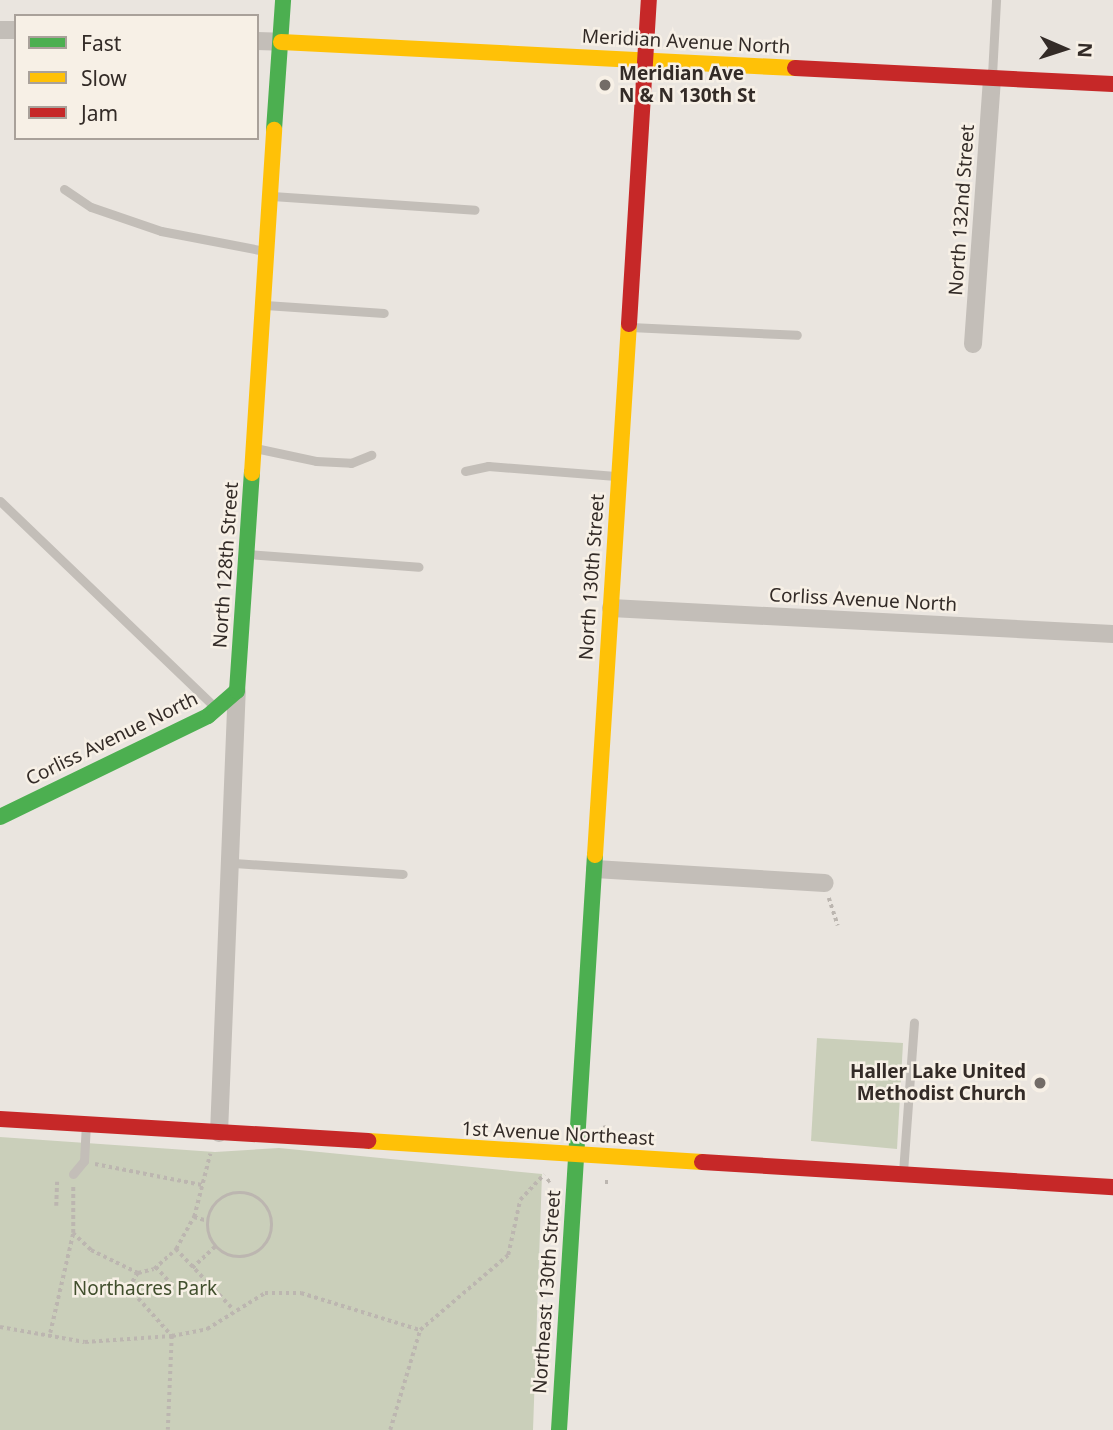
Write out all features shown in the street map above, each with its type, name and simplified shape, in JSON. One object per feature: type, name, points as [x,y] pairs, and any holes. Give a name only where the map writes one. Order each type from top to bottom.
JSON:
[{"type":"street","name":"North 128th Street","points":[[216,1139],[234,863],[237,691],[265,305],[283,0]]},
{"type":"street","name":"North 130th Street","points":[[576,1157],[649,0]]},
{"type":"street","name":"Meridian Avenue North","points":[[259,41],[1113,83]]},
{"type":"street","name":"North 132nd Street","points":[[974,344],[992,78]]},
{"type":"street","name":"Corliss Avenue North","points":[[611,608],[1113,634]]},
{"type":"street","name":"Corliss Avenue North","points":[[0,817],[218,709],[237,691]]},
{"type":"street","points":[[595,869],[825,883]]},
{"type":"street","name":"1st Avenue Northeast","points":[[0,1119],[216,1139],[1113,1187]]},
{"type":"street","name":"Northeast 130th Street","points":[[559,1430],[576,1157]]},
{"type":"lane","points":[[992,78],[996,0]]},
{"type":"lane","points":[[64,189],[91,207],[161,231],[268,251]]},
{"type":"lane","points":[[271,195],[320,204],[475,210]]},
{"type":"lane","points":[[265,305],[384,313]]},
{"type":"lane","points":[[629,327],[797,335]]},
{"type":"lane","points":[[255,447],[316,461],[351,463],[371,455]]},
{"type":"lane","points":[[465,471],[488,466],[619,476]]},
{"type":"lane","points":[[0,501],[218,709]]},
{"type":"lane","points":[[248,554],[419,567]]},
{"type":"lane","points":[[234,863],[403,874]]},
{"type":"lane","points":[[903,1174],[914,1022]]},
{"type":"lane","points":[[73,1174],[84,1161],[86,1125]]},
{"type":"path","points":[[825,883],[838,926]]},
{"type":"path","points":[[168,1430],[172,1336],[129,1288],[138,1273],[156,1267],[176,1249],[194,1217],[216,1139]]},
{"type":"path","points":[[84,1161],[202,1185]]},
{"type":"path","points":[[50,1333],[73,1233],[73,1174]]},
{"type":"path","points":[[390,1430],[421,1330],[508,1255],[520,1200],[542,1177]]},
{"type":"path","points":[[55,1206],[57,1182]]},
{"type":"path","points":[[237,1193],[257,1197],[270,1213],[271,1233],[260,1250],[241,1257],[216,1246],[208,1221],[218,1201],[237,1193]]},
{"type":"path","points":[[194,1217],[208,1221]]},
{"type":"path","points":[[73,1233],[91,1250],[138,1273]]},
{"type":"path","points":[[192,1268],[216,1246]]},
{"type":"path","points":[[176,1249],[233,1309]]},
{"type":"path","points":[[156,1267],[173,1286]]},
{"type":"path","points":[[0,1327],[50,1333],[85,1342],[172,1336],[207,1329],[233,1309],[265,1293],[301,1293],[421,1330]]},
{"type":"green space","points":[[817,1038],[903,1043],[897,1149],[811,1141]]},
{"type":"green space","name":"Northacres Park","points":[[0,1137],[215,1152],[279,1148],[542,1174],[533,1430],[0,1430]]},
{"type":"traffic: fast","points":[[274,130],[283,0]]},
{"type":"traffic: fast","points":[[0,817],[208,716],[237,691],[252,473]]},
{"type":"traffic: fast","points":[[559,1430],[595,855]]},
{"type":"traffic: slow","points":[[281,42],[795,68]]},
{"type":"traffic: slow","points":[[252,473],[274,130]]},
{"type":"traffic: slow","points":[[595,855],[629,324]]},
{"type":"traffic: slow","points":[[368,1141],[702,1162]]},
{"type":"traffic: jam","points":[[629,324],[649,0]]},
{"type":"traffic: jam","points":[[795,68],[1113,84]]},
{"type":"traffic: jam","points":[[0,1119],[368,1141]]},
{"type":"traffic: jam","points":[[702,1162],[1113,1187]]},
{"type":"place","name":"Meridian Ave N & N 130th St","points":[[605,85]]},
{"type":"place","name":"Haller Lake United Methodist Church","points":[[1040,1083]]}]
